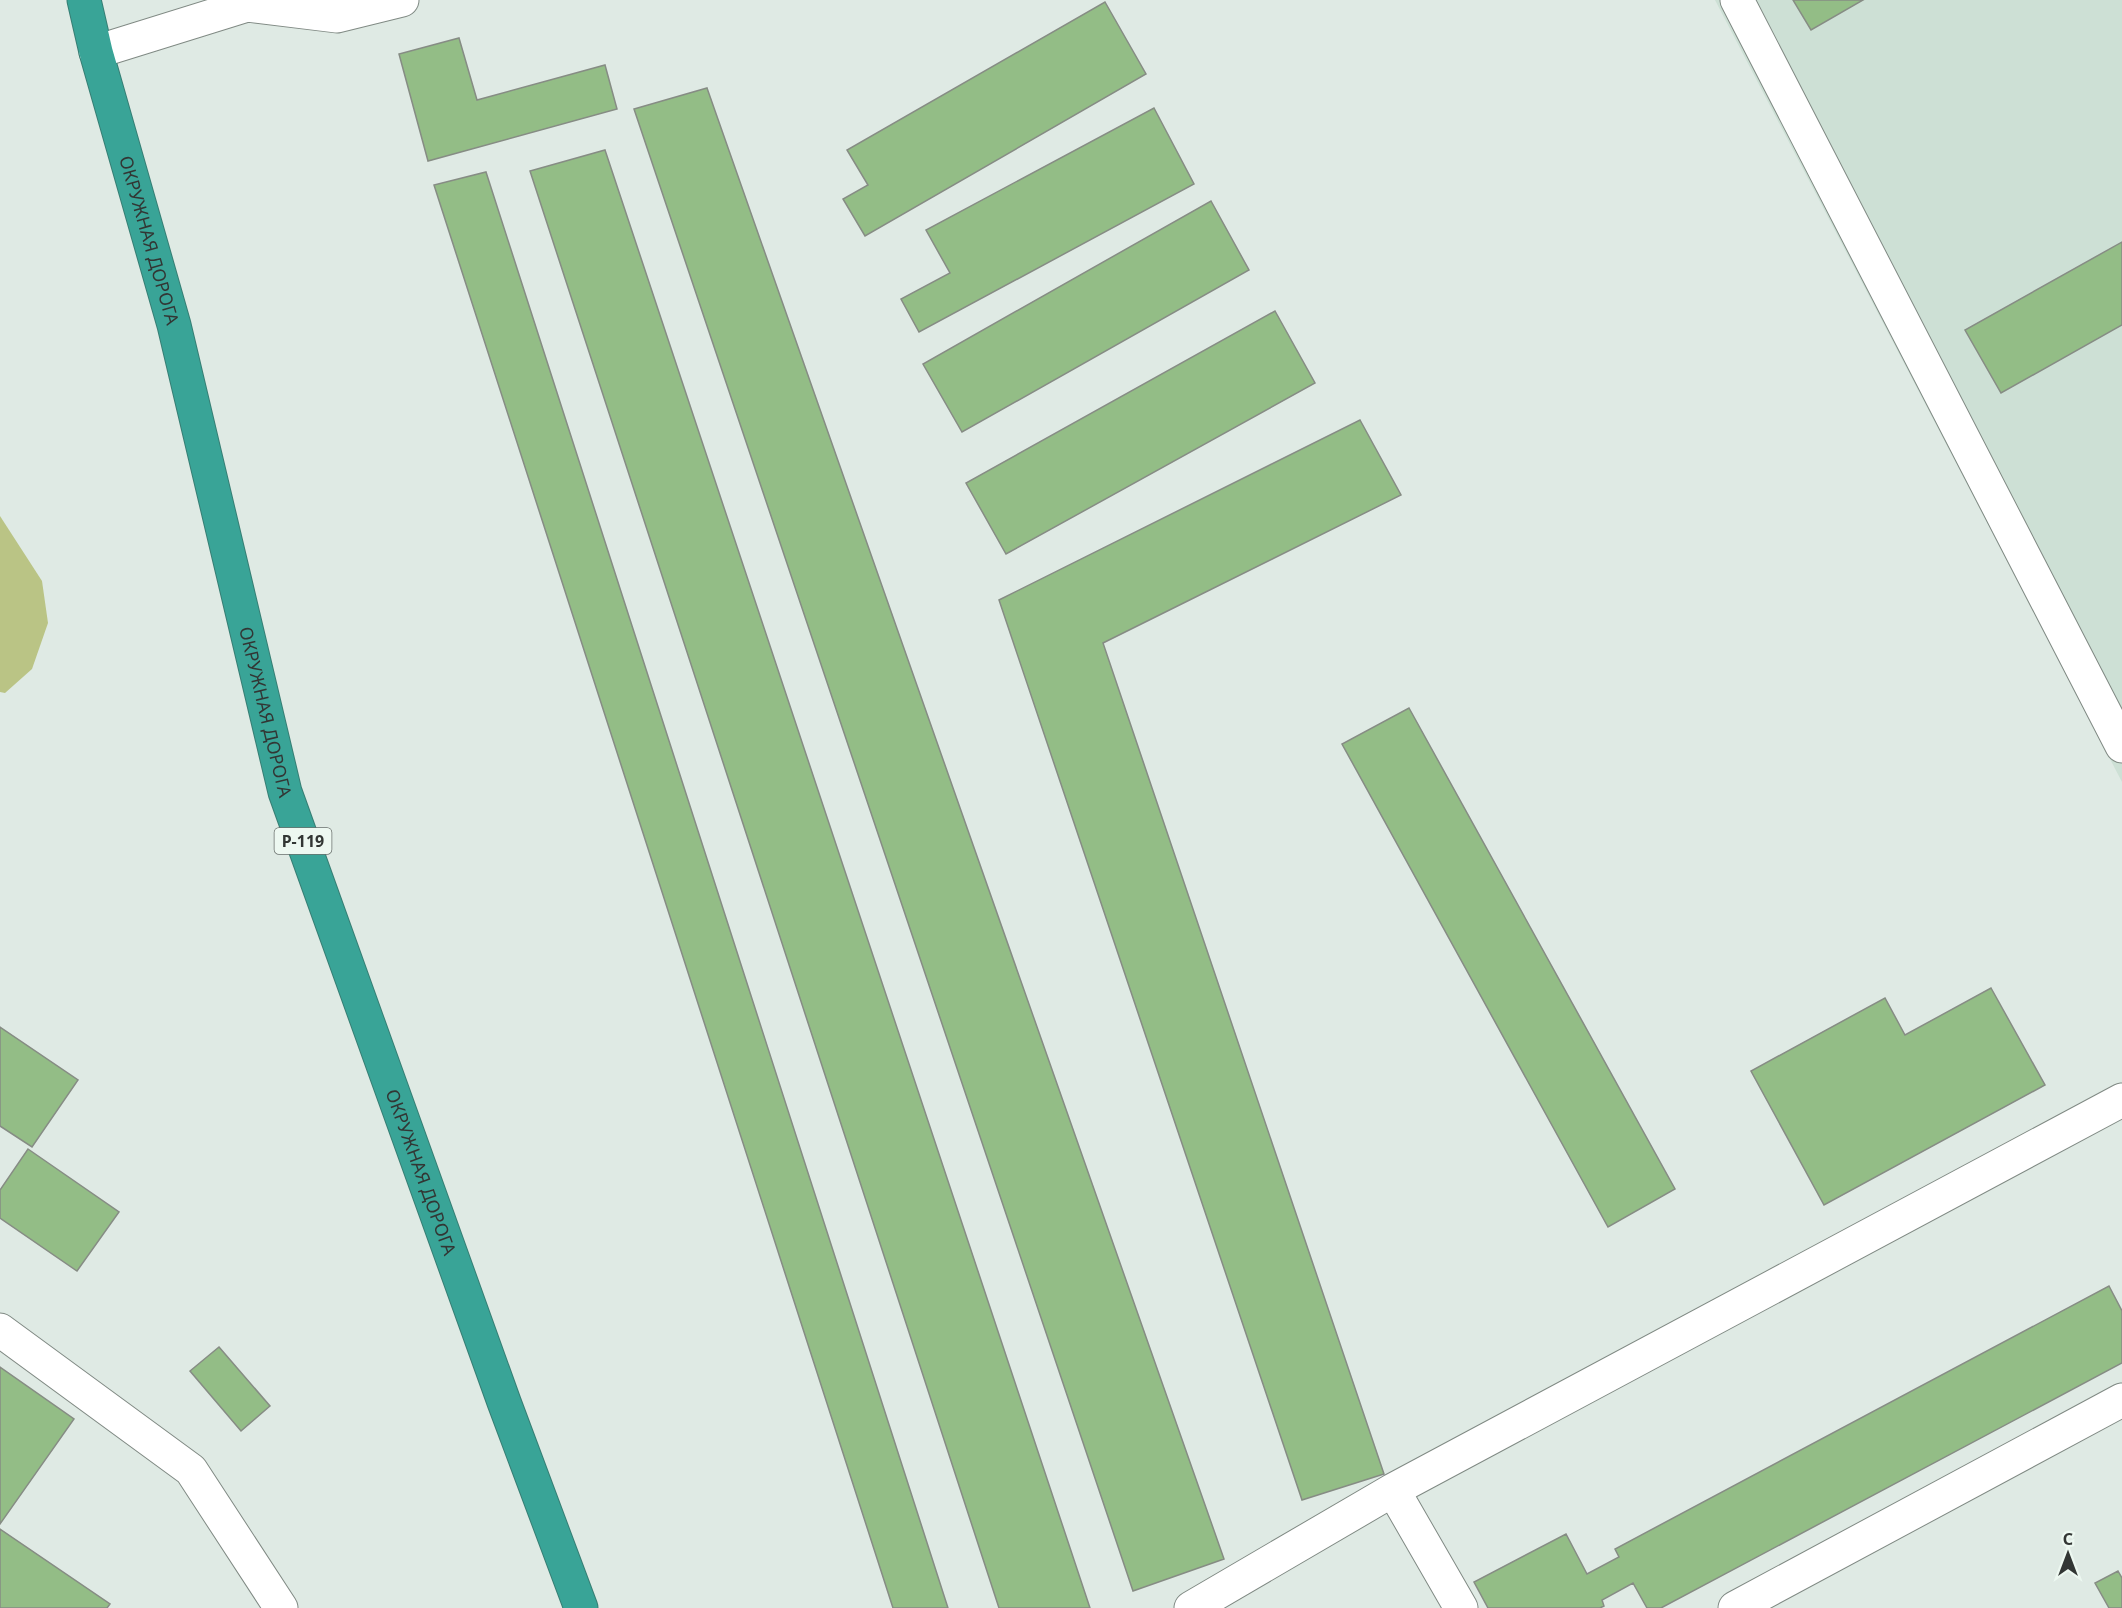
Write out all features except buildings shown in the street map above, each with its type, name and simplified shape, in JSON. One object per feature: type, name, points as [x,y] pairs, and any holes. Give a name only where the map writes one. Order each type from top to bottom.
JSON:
[{"type":"highway","name":"ОКРУЖНАЯ ДОРОГА","points":[[84,0],[96,52],[174,325],[285,792],[504,1402],[581,1608]]},
{"type":"lane","points":[[96,52],[247,5],[337,16],[402,0]]},
{"type":"lane","points":[[1737,0],[2122,746]]},
{"type":"lane","points":[[1192,1608],[1393,1490],[2122,1100]]},
{"type":"lane","points":[[0,1330],[191,1470],[281,1608]]},
{"type":"lane","points":[[1735,1608],[2122,1400]]},
{"type":"lane","points":[[1393,1490],[1461,1608]]},
{"type":"shaded area","points":[[1715,0],[2122,0],[2122,782]]},
{"type":"green space","points":[[0,516],[42,581],[48,623],[32,669],[5,693],[0,692]]}]
